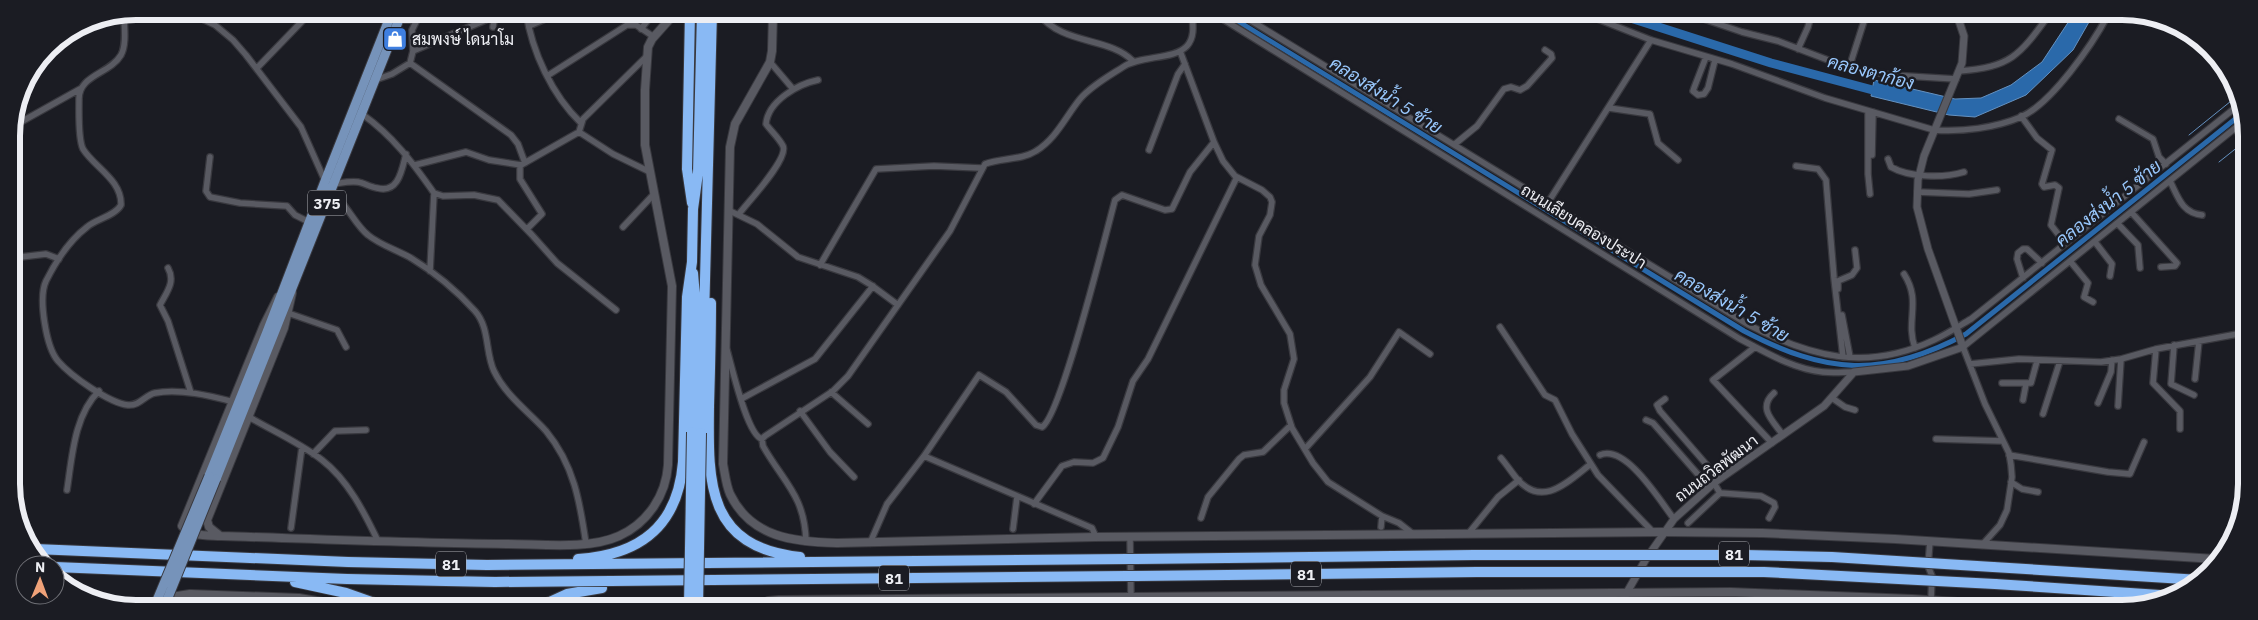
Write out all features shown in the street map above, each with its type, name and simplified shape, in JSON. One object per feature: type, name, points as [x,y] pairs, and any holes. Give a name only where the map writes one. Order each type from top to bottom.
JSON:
[{"type":"highway","points":[[690,20],[687,169],[693,209]]},
{"type":"highway","points":[[698,600],[695,297],[692,262],[693,209],[698,173],[702,20]]},
{"type":"highway","points":[[689,600],[707,263],[712,20]]},
{"type":"highway","points":[[487,565],[581,559],[616,553],[642,541],[667,516],[678,490],[682,471],[687,297],[692,262]]},
{"type":"highway","points":[[707,263],[711,295],[709,466],[711,485],[720,509],[740,534],[763,549],[792,556],[868,562]]},
{"type":"highway","name":"81","points":[[41,549],[357,562],[487,565],[1474,555],[1760,555],[2187,579]]},
{"type":"highway","name":"81","points":[[65,567],[434,581],[662,581],[1477,572],[1764,572],[2156,595]]},
{"type":"highway","points":[[197,573],[310,585],[346,592],[367,600]]},
{"type":"highway","points":[[553,600],[578,591],[662,581]]},
{"type":"main road","name":"375","points":[[167,600],[247,392],[286,284],[329,186],[389,20]]},
{"type":"main road","name":"375","points":[[207,520],[284,328],[292,292],[309,235],[309,222],[329,186],[362,114],[398,20]]},
{"type":"main road","points":[[189,508],[182,526],[184,529],[200,535],[378,542],[586,544],[614,538],[641,522],[658,501],[667,477],[672,292],[650,172],[644,126],[648,47],[669,20]]},
{"type":"main road","points":[[773,20],[770,62],[735,124],[732,133],[729,167],[723,464],[730,494],[739,507],[758,527],[786,540],[870,543],[1096,537],[1654,532],[1762,533],[1930,541],[2209,560]]},
{"type":"main road","name":"375","points":[[189,508],[273,304],[286,284]]},
{"type":"main road","name":"375","points":[[156,600],[292,292]]},
{"type":"main road","points":[[189,508],[197,519],[207,520],[209,527],[221,536]]},
{"type":"main road","points":[[1025,600],[1730,592],[1931,600]]},
{"type":"main road","points":[[163,600],[190,594],[272,600]]},
{"type":"main road","points":[[181,600],[190,594]]},
{"type":"main road","points":[[298,600],[316,600]]},
{"type":"street","points":[[203,20],[223,31],[238,45],[257,68],[301,127],[329,186],[367,235],[430,271],[479,315],[486,334],[494,370],[498,378],[507,392],[554,443],[576,484],[586,544]]},
{"type":"street","points":[[257,68],[303,20]]},
{"type":"street","points":[[375,80],[392,74],[410,63],[413,51],[412,30],[417,20]]},
{"type":"street","points":[[413,51],[486,20]]},
{"type":"street","points":[[494,20],[494,27]]},
{"type":"street","points":[[528,20],[547,76],[560,102],[580,127],[613,154],[650,172]]},
{"type":"street","points":[[529,26],[543,20]]},
{"type":"street","points":[[641,29],[648,20]]},
{"type":"street","points":[[1045,20],[1056,30],[1124,53],[1133,61]]},
{"type":"street","points":[[762,439],[800,411],[831,392],[848,376],[950,231],[981,168],[985,164],[994,160],[1027,155],[1036,151],[1066,120],[1085,94],[1133,61],[1180,51],[1192,39],[1192,20]]},
{"type":"street","name":"ถนนเลียบคลองประปา","points":[[1223,20],[1755,347],[1802,367],[1822,372],[1854,372],[1914,365],[1961,344],[2132,213],[2237,126]]},
{"type":"street","points":[[1250,20],[1754,327],[1806,351],[1846,357],[1891,354],[1915,348],[1956,330],[2235,108]]},
{"type":"street","points":[[1600,20],[1651,40],[1870,111],[1934,130],[1960,131],[2021,116],[2040,103],[2090,46],[2105,20]]},
{"type":"street","points":[[1708,20],[1798,48],[1849,68],[1890,75],[1956,79]]},
{"type":"street","points":[[1798,48],[1810,20]]},
{"type":"street","points":[[1849,68],[1864,20]]},
{"type":"street","points":[[1959,20],[1964,36],[1963,57],[1956,79],[1934,130],[1920,174],[1917,207],[1922,229],[1961,344],[1985,404],[2009,455],[2011,482],[2007,510],[2004,518],[1982,545]]},
{"type":"street","points":[[1959,71],[1992,68],[2006,62],[2018,53],[2045,20]]},
{"type":"street","points":[[21,122],[80,89],[89,79],[108,69],[120,57],[123,45],[124,21]]},
{"type":"street","points":[[547,76],[627,25],[636,25],[654,37]]},
{"type":"street","points":[[1549,201],[1651,40]]},
{"type":"street","points":[[1455,144],[1477,126],[1504,89],[1511,87],[1520,90],[1527,86],[1552,58],[1551,54],[1545,50]]},
{"type":"street","points":[[1180,51],[1214,142],[1226,167],[1236,177],[1267,194],[1272,202],[1270,215],[1259,236],[1255,265],[1261,285],[1290,334],[1294,359],[1284,390],[1284,402],[1291,425],[1328,482],[1382,516],[1399,523],[1413,534]]},
{"type":"street","points":[[415,165],[466,152],[489,160],[522,164],[580,127],[647,56]]},
{"type":"street","points":[[1706,57],[1693,91],[1698,95],[1704,94],[1708,88],[1715,60]]},
{"type":"street","points":[[770,62],[793,90]]},
{"type":"street","points":[[410,63],[511,135],[518,144],[522,164],[520,176],[542,214],[527,229]]},
{"type":"street","points":[[1149,150],[1178,74],[1185,64]]},
{"type":"street","points":[[738,214],[783,157],[783,146],[766,124],[766,121],[781,98],[793,90],[818,80]]},
{"type":"street","points":[[80,89],[81,144],[89,156],[109,176],[120,197],[121,204],[115,211],[96,221],[80,233],[59,259],[43,289],[48,343],[58,361],[98,392],[120,403],[135,404],[153,393],[191,393],[234,402]]},
{"type":"street","points":[[1609,108],[1650,114],[1658,143],[1678,160]]},
{"type":"street","points":[[1870,111],[1872,156]]},
{"type":"street","points":[[1870,111],[1868,174],[1870,194]]},
{"type":"street","points":[[362,114],[383,131],[406,154],[434,193],[430,271]]},
{"type":"street","points":[[2021,116],[2037,138],[2052,150],[2042,184],[2044,187],[2058,186],[2051,225],[2065,243]]},
{"type":"street","points":[[2119,119],[2154,139],[2159,157],[2166,164]]},
{"type":"street","points":[[870,543],[887,504],[924,456],[979,375],[1006,392],[1036,424],[1042,427],[1046,424],[1054,409],[1073,353],[1115,200],[1122,195],[1165,210],[1172,209],[1190,172],[1214,142]]},
{"type":"street","points":[[329,186],[357,182],[376,188],[388,188],[400,178],[406,154]]},
{"type":"street","points":[[210,157],[206,191],[210,197],[240,203],[287,206],[296,215],[309,222]]},
{"type":"street","points":[[1888,159],[1889,164],[1897,170],[1920,174],[1950,176],[1964,172]]},
{"type":"street","points":[[820,265],[876,169],[934,166],[981,168]]},
{"type":"street","points":[[1796,166],[1818,170],[1826,180],[1834,278],[1846,357]]},
{"type":"street","points":[[1034,504],[1062,466],[1074,462],[1092,463],[1103,458],[1118,427],[1133,381],[1148,359],[1236,177]]},
{"type":"street","points":[[2170,181],[2180,202],[2188,212],[2202,215]]},
{"type":"street","points":[[1917,192],[1969,194],[1997,190]]},
{"type":"street","points":[[434,193],[443,196],[474,195],[494,198],[501,202],[557,263],[616,310]]},
{"type":"street","points":[[624,227],[654,194]]},
{"type":"street","points":[[728,210],[764,228],[781,245],[798,257],[849,274],[873,286],[898,306]]},
{"type":"street","points":[[2132,213],[2177,263],[2175,266],[2162,267]]},
{"type":"street","points":[[2118,224],[2138,245],[2140,268]]},
{"type":"street","points":[[2095,242],[2112,264],[2110,276]]},
{"type":"street","points":[[2023,278],[2017,259],[2018,253],[2023,249],[2027,249],[2042,263]]},
{"type":"street","points":[[1846,357],[1837,285],[1838,281],[1852,275],[1856,268],[1855,250]]},
{"type":"street","points":[[20,257],[46,254],[59,259]]},
{"type":"street","points":[[2070,261],[2088,283],[2084,298],[2093,302]]},
{"type":"street","points":[[168,268],[172,280],[166,296],[160,305],[168,320],[191,393]]},
{"type":"street","points":[[1904,274],[1911,286],[1914,298],[1910,329],[1915,348]]},
{"type":"street","points":[[741,399],[814,360],[873,286]]},
{"type":"street","points":[[288,313],[337,330],[346,347]]},
{"type":"street","points":[[1500,327],[1545,395],[1555,400],[1572,434],[1598,475],[1654,532]]},
{"type":"street","points":[[1305,449],[1370,377],[1399,332],[1430,354]]},
{"type":"street","points":[[1970,364],[2007,360],[2121,359],[2174,345],[2238,334]]},
{"type":"street","points":[[2196,379],[2199,341]]},
{"type":"street","points":[[725,343],[741,399],[756,435],[762,439],[766,451],[794,493],[804,513],[806,542]]},
{"type":"street","points":[[2174,345],[2171,384],[2194,395]]},
{"type":"street","points":[[1755,347],[1713,380],[1772,443]]},
{"type":"street","points":[[2156,349],[2153,383],[2180,411],[2180,429]]},
{"type":"street","points":[[2118,406],[2121,359]]},
{"type":"street","points":[[2002,383],[2026,384],[2032,381],[2036,360]]},
{"type":"street","points":[[2098,403],[2111,372],[2112,360]]},
{"type":"street","points":[[2043,414],[2060,361]]},
{"type":"street","name":"ถนนถวิลพัฒนา","points":[[1623,600],[1664,532],[1674,519],[1714,483],[1807,419],[1832,398],[1854,372]]},
{"type":"street","points":[[2023,400],[2026,384]]},
{"type":"street","points":[[67,490],[71,464],[85,408],[98,392]]},
{"type":"street","points":[[831,392],[868,424]]},
{"type":"street","points":[[1774,393],[1768,398],[1766,408],[1770,419],[1784,435]]},
{"type":"street","points":[[1832,398],[1845,407],[1855,410]]},
{"type":"street","points":[[1665,399],[1657,406],[1720,492],[1767,498],[1775,506],[1769,518]]},
{"type":"street","points":[[800,411],[830,452],[854,477]]},
{"type":"street","points":[[249,417],[302,447],[330,467],[354,496],[378,542]]},
{"type":"street","points":[[1646,420],[1653,423],[1714,483]]},
{"type":"street","points":[[1201,518],[1208,497],[1239,459],[1244,455],[1263,452],[1291,425]]},
{"type":"street","points":[[313,454],[335,431],[366,430]]},
{"type":"street","points":[[1936,439],[2003,441]]},
{"type":"street","points":[[2009,455],[2130,474],[2144,442]]},
{"type":"street","points":[[291,528],[302,447]]},
{"type":"street","points":[[1600,455],[1615,454],[1629,463],[1674,519]]},
{"type":"street","points":[[924,456],[1092,528],[1096,537]]},
{"type":"street","points":[[1501,458],[1518,480],[1538,492],[1550,492],[1591,464]]},
{"type":"street","points":[[1468,534],[1498,497],[1518,480]]},
{"type":"street","points":[[2011,482],[2022,489],[2038,492]]},
{"type":"street","points":[[1688,523],[1720,492]]},
{"type":"street","points":[[1014,529],[1017,496]]},
{"type":"street","points":[[1381,527],[1382,516]]},
{"type":"street","points":[[1130,538],[1131,598]]},
{"type":"street","points":[[1930,541],[1928,566],[1932,576],[1931,600]]},
{"type":"street","points":[[1522,593],[1530,600]]},
{"type":"street","points":[[1454,595],[1456,600]]},
{"type":"street","points":[[1259,596],[1262,600]]},
{"type":"water","points":[[2070,20],[2090,20],[2073,50],[2026,95],[1975,117],[1949,115],[1871,96],[1874,80],[1955,99],[1981,98],[2011,85],[2042,62]]},
{"type":"waterway","name":"คลองส่งน้ำ 5 ซ้าย","points":[[1236,20],[1744,331],[1801,356],[1828,363],[1854,366],[1907,359],[1936,349],[1966,334],[2237,118]]},
{"type":"waterway","name":"คลองตาก้อง","points":[[1637,20],[1771,63],[1884,93]]},
{"type":"waterway","points":[[2189,135],[2232,100]]},
{"type":"waterway","points":[[2219,162],[2238,147]]},
{"type":"place","name":"สมพงษ์ ไดนาโม","points":[[395,39]]}]
